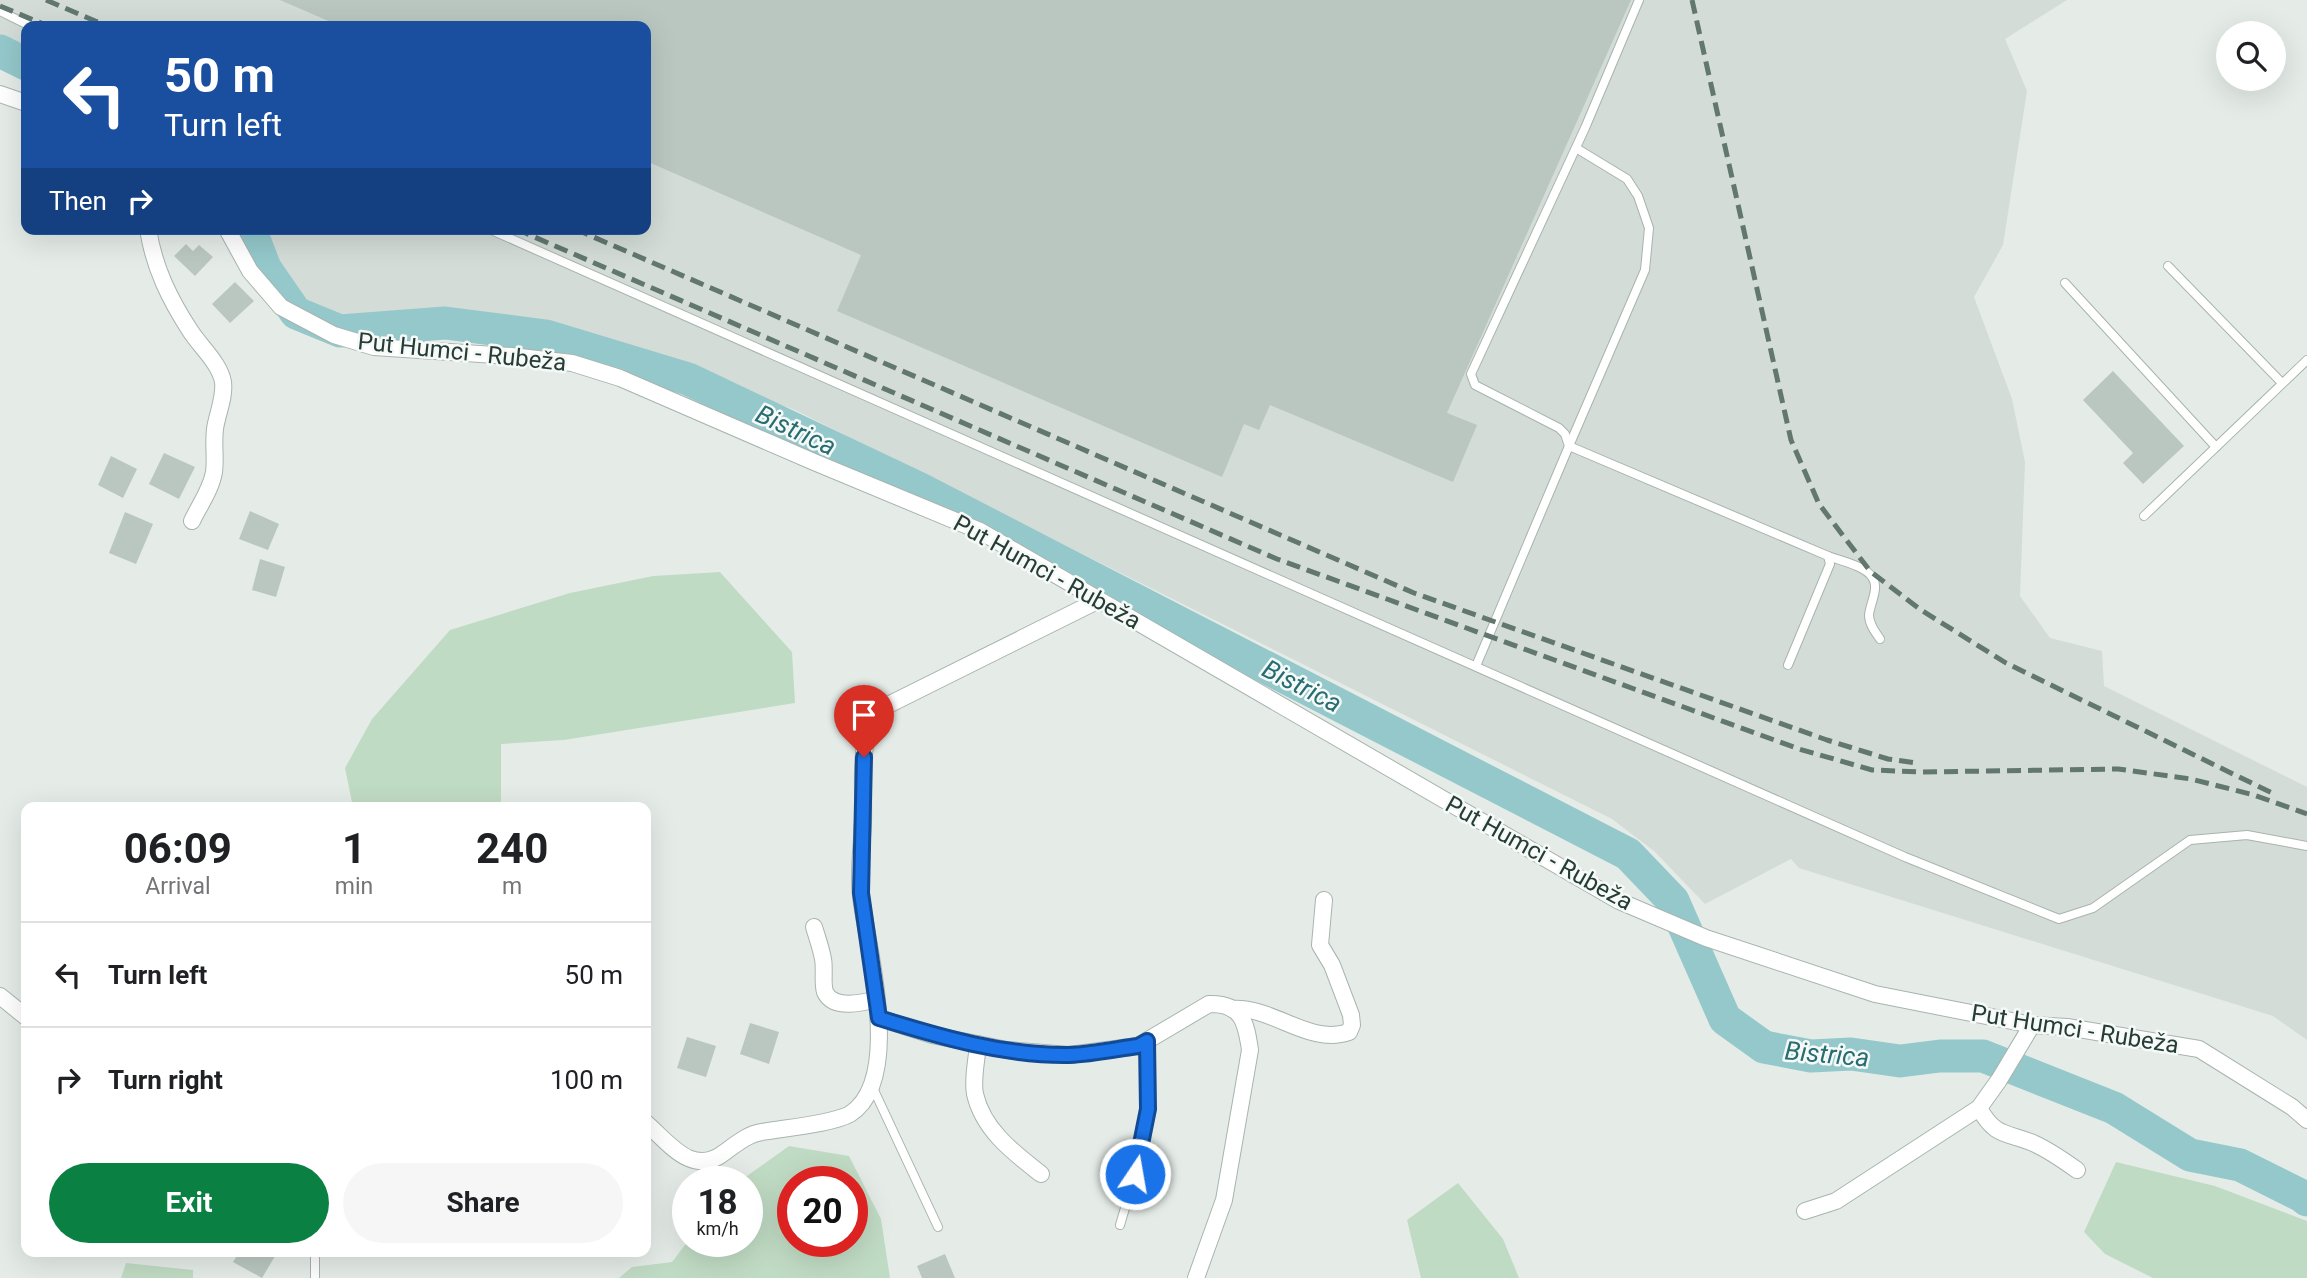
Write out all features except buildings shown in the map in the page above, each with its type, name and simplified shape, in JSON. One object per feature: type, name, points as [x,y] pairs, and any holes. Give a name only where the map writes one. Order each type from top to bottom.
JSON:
[{"type":"street","points":[[0,94],[21,101]]},
{"type":"street","points":[[149,235],[152,256],[162,281],[191,331],[218,369],[223,382],[215,431],[214,473],[192,521]]},
{"type":"street","name":"Put Humci - Rubeža","points":[[230,235],[250,271],[281,307],[334,335],[374,347],[572,363],[620,378],[980,531],[1619,901],[1706,938],[1875,994],[2032,1025],[2067,1027],[2199,1049],[2307,1120]]},
{"type":"street","points":[[651,1129],[680,1155],[698,1161],[716,1160],[737,1143],[757,1133],[850,1114],[863,1100],[877,1071],[879,1018],[861,893],[864,757],[867,733],[872,721],[880,709],[1100,600]]},
{"type":"street","points":[[1232,1009],[1247,1008],[1321,1035],[1338,1036],[1349,1032],[1352,1015],[1332,965],[1320,945],[1324,900]]},
{"type":"street","points":[[814,927],[822,958],[824,990],[829,998],[850,1004],[876,999]]},
{"type":"street","points":[[0,996],[21,1013]]},
{"type":"street","points":[[879,1018],[932,1035],[1007,1050],[1069,1055],[1138,1046],[1209,1004],[1232,1009],[1241,1016],[1246,1026],[1250,1050],[1224,1200],[1196,1278]]},
{"type":"street","points":[[1805,1211],[1836,1201],[1979,1108],[2032,1025]]},
{"type":"street","points":[[978,1044],[975,1092],[986,1122],[1011,1151],[1041,1174]]},
{"type":"street","points":[[1979,1108],[1987,1123],[2004,1135],[2033,1143],[2077,1170]]},
{"type":"lane","points":[[1569,446],[1568,439],[1559,428],[1475,386],[1471,374],[1576,148],[1639,0]]},
{"type":"lane","points":[[0,11],[21,22]]},
{"type":"lane","points":[[1476,666],[1645,270],[1649,228],[1638,197],[1627,179],[1576,148]]},
{"type":"lane","points":[[503,235],[1905,857],[2059,919],[2092,908],[2190,840],[2247,835],[2307,846]]},
{"type":"lane","points":[[2168,265],[2282,383]]},
{"type":"lane","points":[[2065,283],[2216,447]]},
{"type":"lane","points":[[2144,516],[2307,360]]},
{"type":"lane","points":[[1569,446],[1864,571],[1872,577],[1875,587],[1869,614],[1870,624],[1880,639]]},
{"type":"lane","points":[[1788,665],[1830,564],[1828,556]]},
{"type":"lane","points":[[1120,1225],[1135,1174],[1148,1109],[1147,1041]]},
{"type":"lane","points":[[872,1086],[938,1227]]},
{"type":"lane","points":[[315,1257],[315,1278]]},
{"type":"shaded area","points":[[0,0],[2067,0],[2005,39],[2027,91],[2003,245],[1974,297],[2012,399],[2025,462],[2020,596],[2050,638],[2102,651],[2104,686],[2307,787],[2307,1040],[2273,1016],[1799,868],[1791,859],[1705,904],[1654,851],[1612,819],[795,410],[672,364],[559,327],[445,316],[358,322],[323,315],[291,293],[269,260],[263,235],[651,235],[651,21],[21,21],[21,51],[0,40]]},
{"type":"green space","points":[[720,572],[792,652],[795,703],[564,740],[501,744],[501,802],[352,802],[345,768],[372,719],[450,630],[570,593],[653,576]]},
{"type":"green space","points":[[789,1146],[849,1156],[854,1166],[777,1166],[777,1257],[868,1257],[868,1193],[881,1219],[890,1278],[619,1278],[632,1267],[672,1262],[676,1257],[763,1257],[761,1166]]},
{"type":"green space","points":[[2116,1162],[2215,1186],[2307,1221],[2307,1278],[2153,1278],[2105,1254],[2084,1232]]},
{"type":"green space","points":[[1458,1183],[1503,1239],[1519,1278],[1421,1278],[1407,1220]]},
{"type":"green space","points":[[126,1263],[193,1270],[193,1278],[121,1278]]},
{"type":"waterway","name":"Bistrica","points":[[0,51],[21,62]]},
{"type":"waterway","name":"Bistrica","points":[[252,235],[265,268],[296,313],[340,331],[445,323],[546,336],[688,379],[920,489],[1628,854],[1673,901],[1725,1019],[1764,1047],[1811,1056],[1851,1054],[1900,1061],[1940,1056],[1983,1056],[2114,1108],[2190,1155],[2240,1165],[2307,1200]]},
{"type":"railway","points":[[46,0],[95,21]]},
{"type":"railway","points":[[1692,0],[1791,440],[1819,504],[1870,571],[1921,610],[2006,663],[2272,793]]},
{"type":"railway","points":[[0,6],[36,21]]},
{"type":"railway","points":[[530,235],[1277,559],[1799,749],[1872,770],[1923,772],[2118,769],[2191,779],[2254,795],[2307,814]]},
{"type":"railway","points":[[589,235],[1414,593],[1827,740],[1888,759],[1917,763]]},
{"type":"route","points":[[864,757],[861,893],[879,1018],[932,1035],[1007,1050],[1069,1055],[1138,1046],[1147,1041],[1148,1109],[1135,1174]]}]
